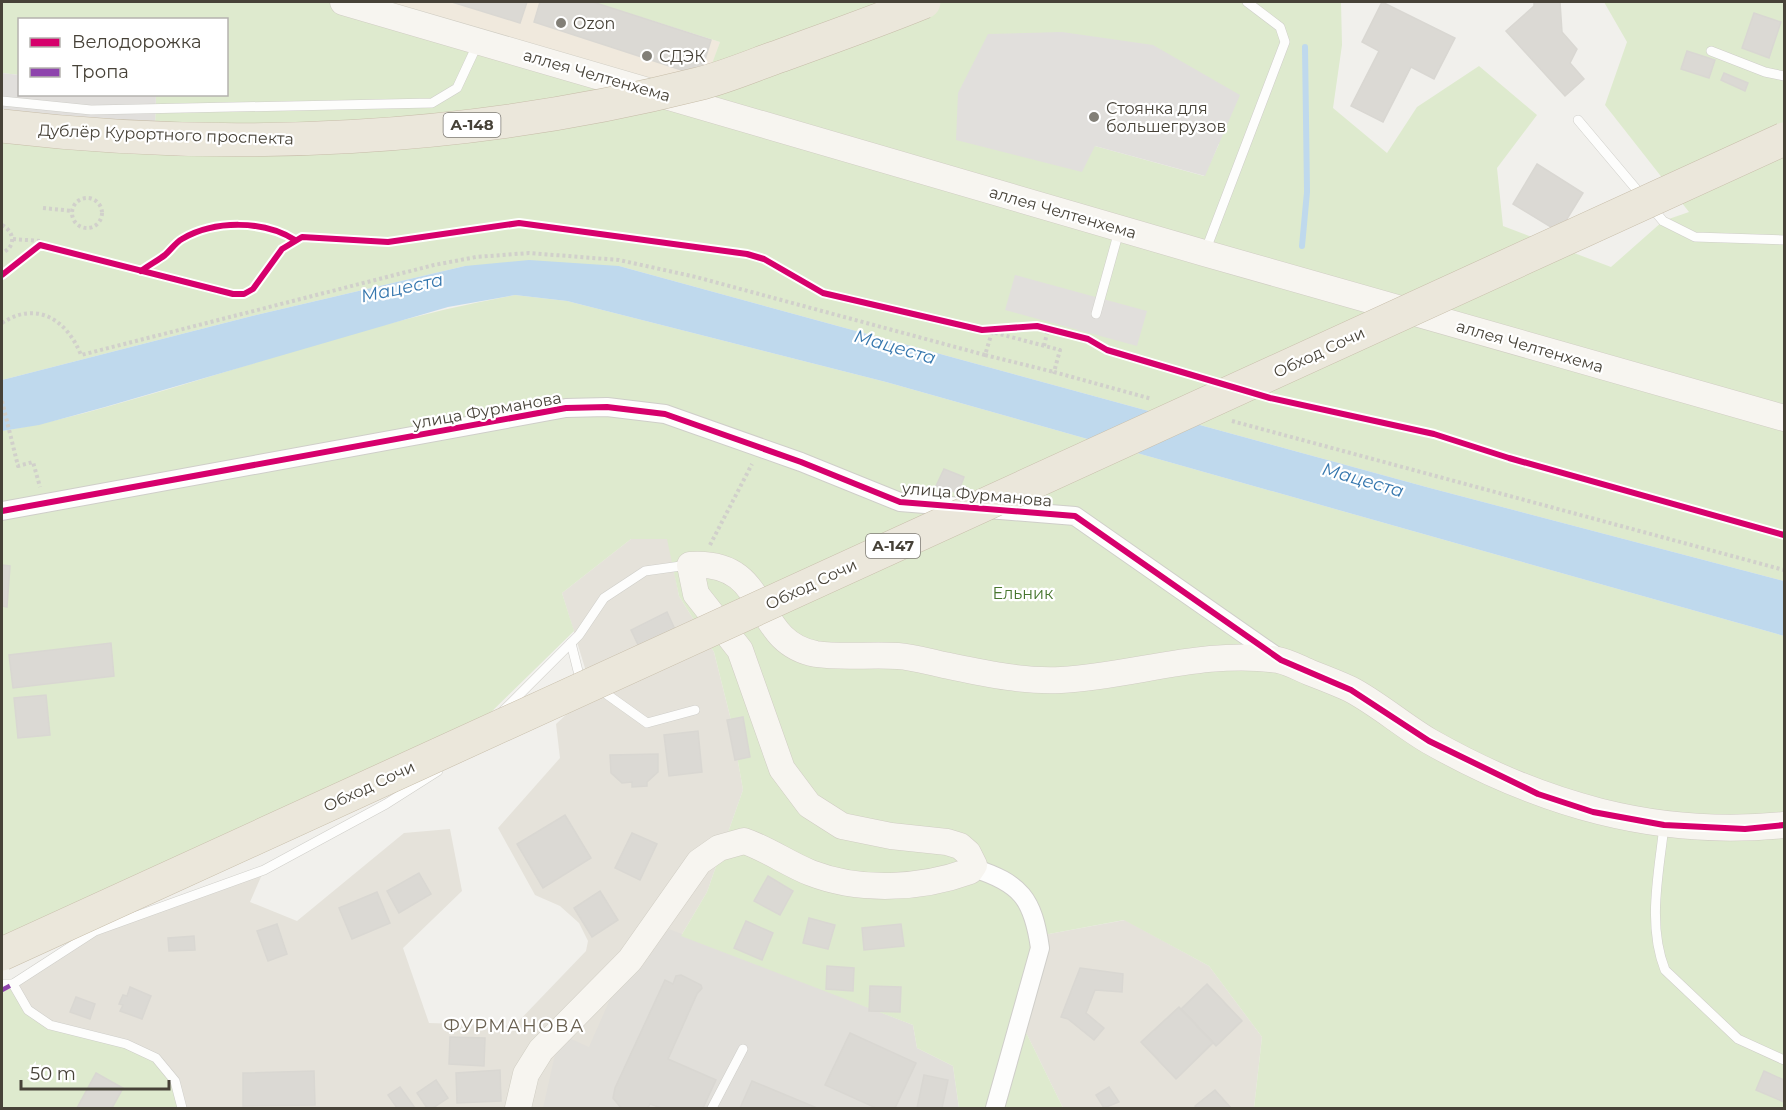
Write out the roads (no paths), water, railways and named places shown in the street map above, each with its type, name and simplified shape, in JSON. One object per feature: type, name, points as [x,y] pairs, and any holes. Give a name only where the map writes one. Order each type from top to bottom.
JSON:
[{"type":"highway","name":"Дублёр Курортного проспекта","points":[[2,126],[68,134],[267,141],[398,134],[562,113],[699,84],[924,2]]},
{"type":"highway","name":"Обход Сочи","points":[[2,954],[1785,139]]},
{"type":"street","name":"аллея Челтенхема","points":[[343,2],[1204,253],[1785,418]]},
{"type":"street","name":"улица Фурманова","points":[[2,511],[566,408],[616,407],[665,414],[761,447],[900,502],[1075,516],[1281,660],[1351,690],[1429,741],[1538,794],[1593,812],[1664,825],[1745,829],[1785,825]]},
{"type":"street","name":"улица Фурманова","points":[[695,565],[710,564],[736,573],[746,582],[778,634],[796,649],[816,654],[899,656],[1008,678],[1062,680],[1230,657],[1281,660]]},
{"type":"street","points":[[695,565],[696,594],[740,651],[782,769],[808,805],[842,826],[960,846],[972,859],[973,868]]},
{"type":"street","points":[[518,1108],[526,1074],[541,1050],[630,960],[699,862],[719,848],[744,841],[808,872],[851,884],[930,883],[954,877],[973,868],[1004,880],[1024,894],[1036,922],[1040,948],[995,1108]]},
{"type":"lane","points":[[1204,253],[1284,42],[1280,27],[1247,2]]},
{"type":"lane","points":[[2,101],[91,111],[432,104],[457,88],[479,41]]},
{"type":"lane","points":[[1711,51],[1765,72],[1785,76]]},
{"type":"lane","points":[[1578,120],[1663,221],[1695,237],[1785,240]]},
{"type":"lane","points":[[1096,314],[1119,228]]},
{"type":"lane","points":[[453,761],[571,643],[604,598],[645,571],[671,565],[695,565]]},
{"type":"lane","points":[[571,643],[579,675],[647,723],[694,710]]},
{"type":"lane","points":[[2,984],[13,984],[94,931],[264,870],[386,804],[443,768]]},
{"type":"lane","points":[[1664,825],[1656,916],[1659,956],[1665,970],[1738,1039],[1785,1060]]},
{"type":"lane","points":[[13,984],[28,1010],[50,1025],[126,1044],[156,1058],[175,1081],[182,1108]]},
{"type":"lane","points":[[712,1108],[743,1049]]},
{"type":"water","name":"Мацеста","points":[[529,260],[619,266],[1430,488],[1784,581],[1784,636],[886,382],[567,301],[515,295],[448,307],[105,407],[39,425],[2,431],[2,380],[252,316],[465,266]]},
{"type":"waterway","points":[[1302,246],[1307,192],[1305,47]]},
{"type":"place","name":"Ozon","points":[[561,23]]},
{"type":"place","name":"СДЭК","points":[[647,56]]},
{"type":"place","name":"Стоянка для большегрузов","points":[[1094,117]]},
{"type":"district","name":"ФУРМАНОВА","points":[[514,1026]]},
{"type":"park label","name":"Ельник","points":[[1023,593]]}]
